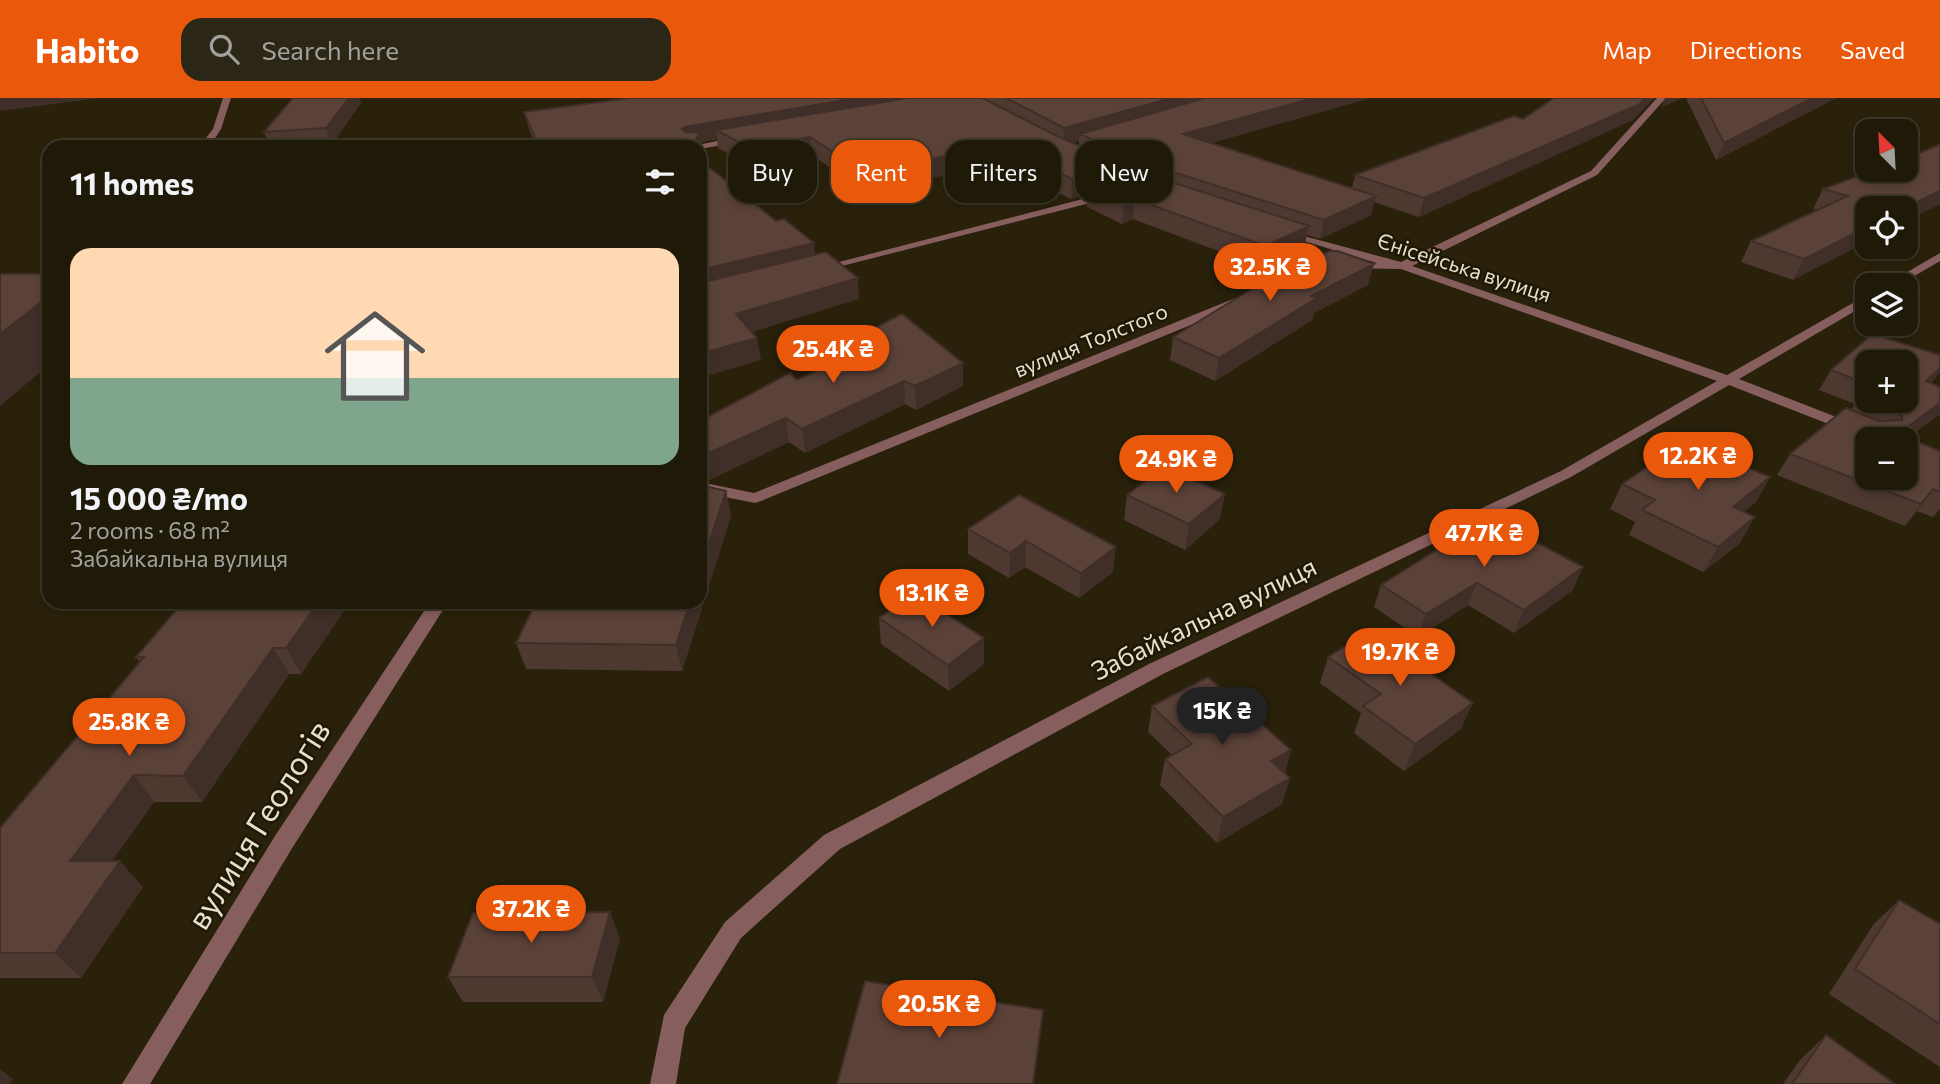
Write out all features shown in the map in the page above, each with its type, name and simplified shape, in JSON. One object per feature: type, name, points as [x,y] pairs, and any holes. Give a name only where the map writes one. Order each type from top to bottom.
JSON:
[{"type":"street","points":[[209,140],[217,129],[228,98]]},
{"type":"street","points":[[1336,266],[1402,266],[1594,173],[1662,98]]},
{"type":"street","points":[[707,145],[748,138]]},
{"type":"street","points":[[807,272],[1076,203]]},
{"type":"street","name":"Єнісейська вулиця","points":[[1268,228],[1318,245],[1402,266],[1728,380],[1855,429]]},
{"type":"street","points":[[1911,273],[1940,256]]},
{"type":"street","name":"вулиця Толстого","points":[[707,488],[755,498],[1248,297]]},
{"type":"street","name":"Забайкальна вулиця","points":[[663,1084],[673,1024],[733,930],[832,842],[1157,669],[1566,474],[1855,306]]},
{"type":"street","name":"вулиця Геологів","points":[[135,1084],[283,842],[434,609]]},
{"type":"building","points":[[293,98],[349,98],[326,128],[264,132]]},
{"type":"building","points":[[630,98],[856,98],[682,129],[685,132],[700,133],[696,140],[536,140],[524,112]]},
{"type":"building","points":[[908,98],[982,98],[1075,144],[1075,178],[1061,174],[1061,140],[945,140],[945,156],[931,159],[931,140],[831,140],[831,151],[810,137],[791,140],[735,140],[716,130]]},
{"type":"building","points":[[1006,98],[1171,98],[1064,128]]},
{"type":"building","points":[[1205,98],[1314,98],[1183,134],[1376,196],[1324,220],[1173,172],[1173,140],[1094,140],[1080,134]]},
{"type":"building","points":[[1554,98],[1645,98],[1640,104],[1424,198],[1355,175],[1514,116],[1523,119]]},
{"type":"building","points":[[1701,98],[1812,98],[1724,143]]},
{"type":"building","points":[[1940,145],[1940,191],[1918,202],[1918,196],[1855,196],[1855,233],[1804,259],[1751,241],[1848,196],[1823,189],[1855,177],[1855,182],[1918,182],[1918,153]]},
{"type":"building","points":[[707,166],[728,182],[728,203],[754,203],[776,221],[784,219],[814,243],[707,268]]},
{"type":"building","points":[[1173,183],[1309,226],[1265,246],[1146,203],[1173,203]]},
{"type":"building","points":[[1330,251],[1338,251],[1374,264],[1311,296],[1317,298],[1219,358],[1173,337],[1286,268]]},
{"type":"building","points":[[826,252],[858,278],[736,314],[757,338],[707,352],[707,281]]},
{"type":"building","points":[[0,274],[42,274],[42,301],[0,334]]},
{"type":"building","points":[[902,314],[963,363],[915,386],[904,381],[802,429],[786,418],[707,454],[707,417],[790,373],[797,380],[879,342],[867,332]]},
{"type":"building","points":[[1870,336],[1878,336],[1940,355],[1940,368],[1926,381],[1940,387],[1940,403],[1907,427],[1855,427],[1855,479],[1790,454],[1846,408],[1879,421],[1902,420],[1902,416],[1894,413],[1918,413],[1918,350],[1855,350],[1855,379],[1831,370]]},
{"type":"building","points":[[1686,441],[1770,477],[1733,507],[1755,517],[1718,547],[1642,510],[1655,500],[1622,484]]},
{"type":"building","points":[[1918,442],[1940,451],[1940,492],[1933,489],[1921,504],[1884,490],[1918,490]]},
{"type":"building","points":[[1164,467],[1225,494],[1189,524],[1127,495]]},
{"type":"building","points":[[707,487],[726,491],[707,549]]},
{"type":"building","points":[[1019,495],[1116,547],[1081,573],[1026,541],[1010,553],[968,529]]},
{"type":"building","points":[[1489,517],[1583,567],[1524,610],[1477,583],[1426,614],[1381,585]]},
{"type":"building","points":[[915,594],[984,638],[948,665],[879,618]]},
{"type":"building","points":[[177,609],[314,609],[286,648],[273,648],[183,776],[134,775],[70,861],[120,861],[55,953],[0,953],[0,828],[144,657],[136,657]]},
{"type":"building","points":[[533,609],[688,609],[676,645],[516,643]]},
{"type":"building","points":[[1369,631],[1473,703],[1415,744],[1363,706],[1381,694],[1328,657]]},
{"type":"building","points":[[1208,677],[1291,750],[1271,761],[1290,778],[1223,817],[1165,759],[1192,744],[1152,706]]},
{"type":"building","points":[[1899,900],[1940,924],[1940,1024],[1855,969]]},
{"type":"building","points":[[610,912],[592,977],[448,977],[473,913]]},
{"type":"building","points":[[865,981],[1043,1010],[1033,1084],[837,1084]]},
{"type":"building","points":[[1826,1035],[1895,1084],[1792,1084]]}]
